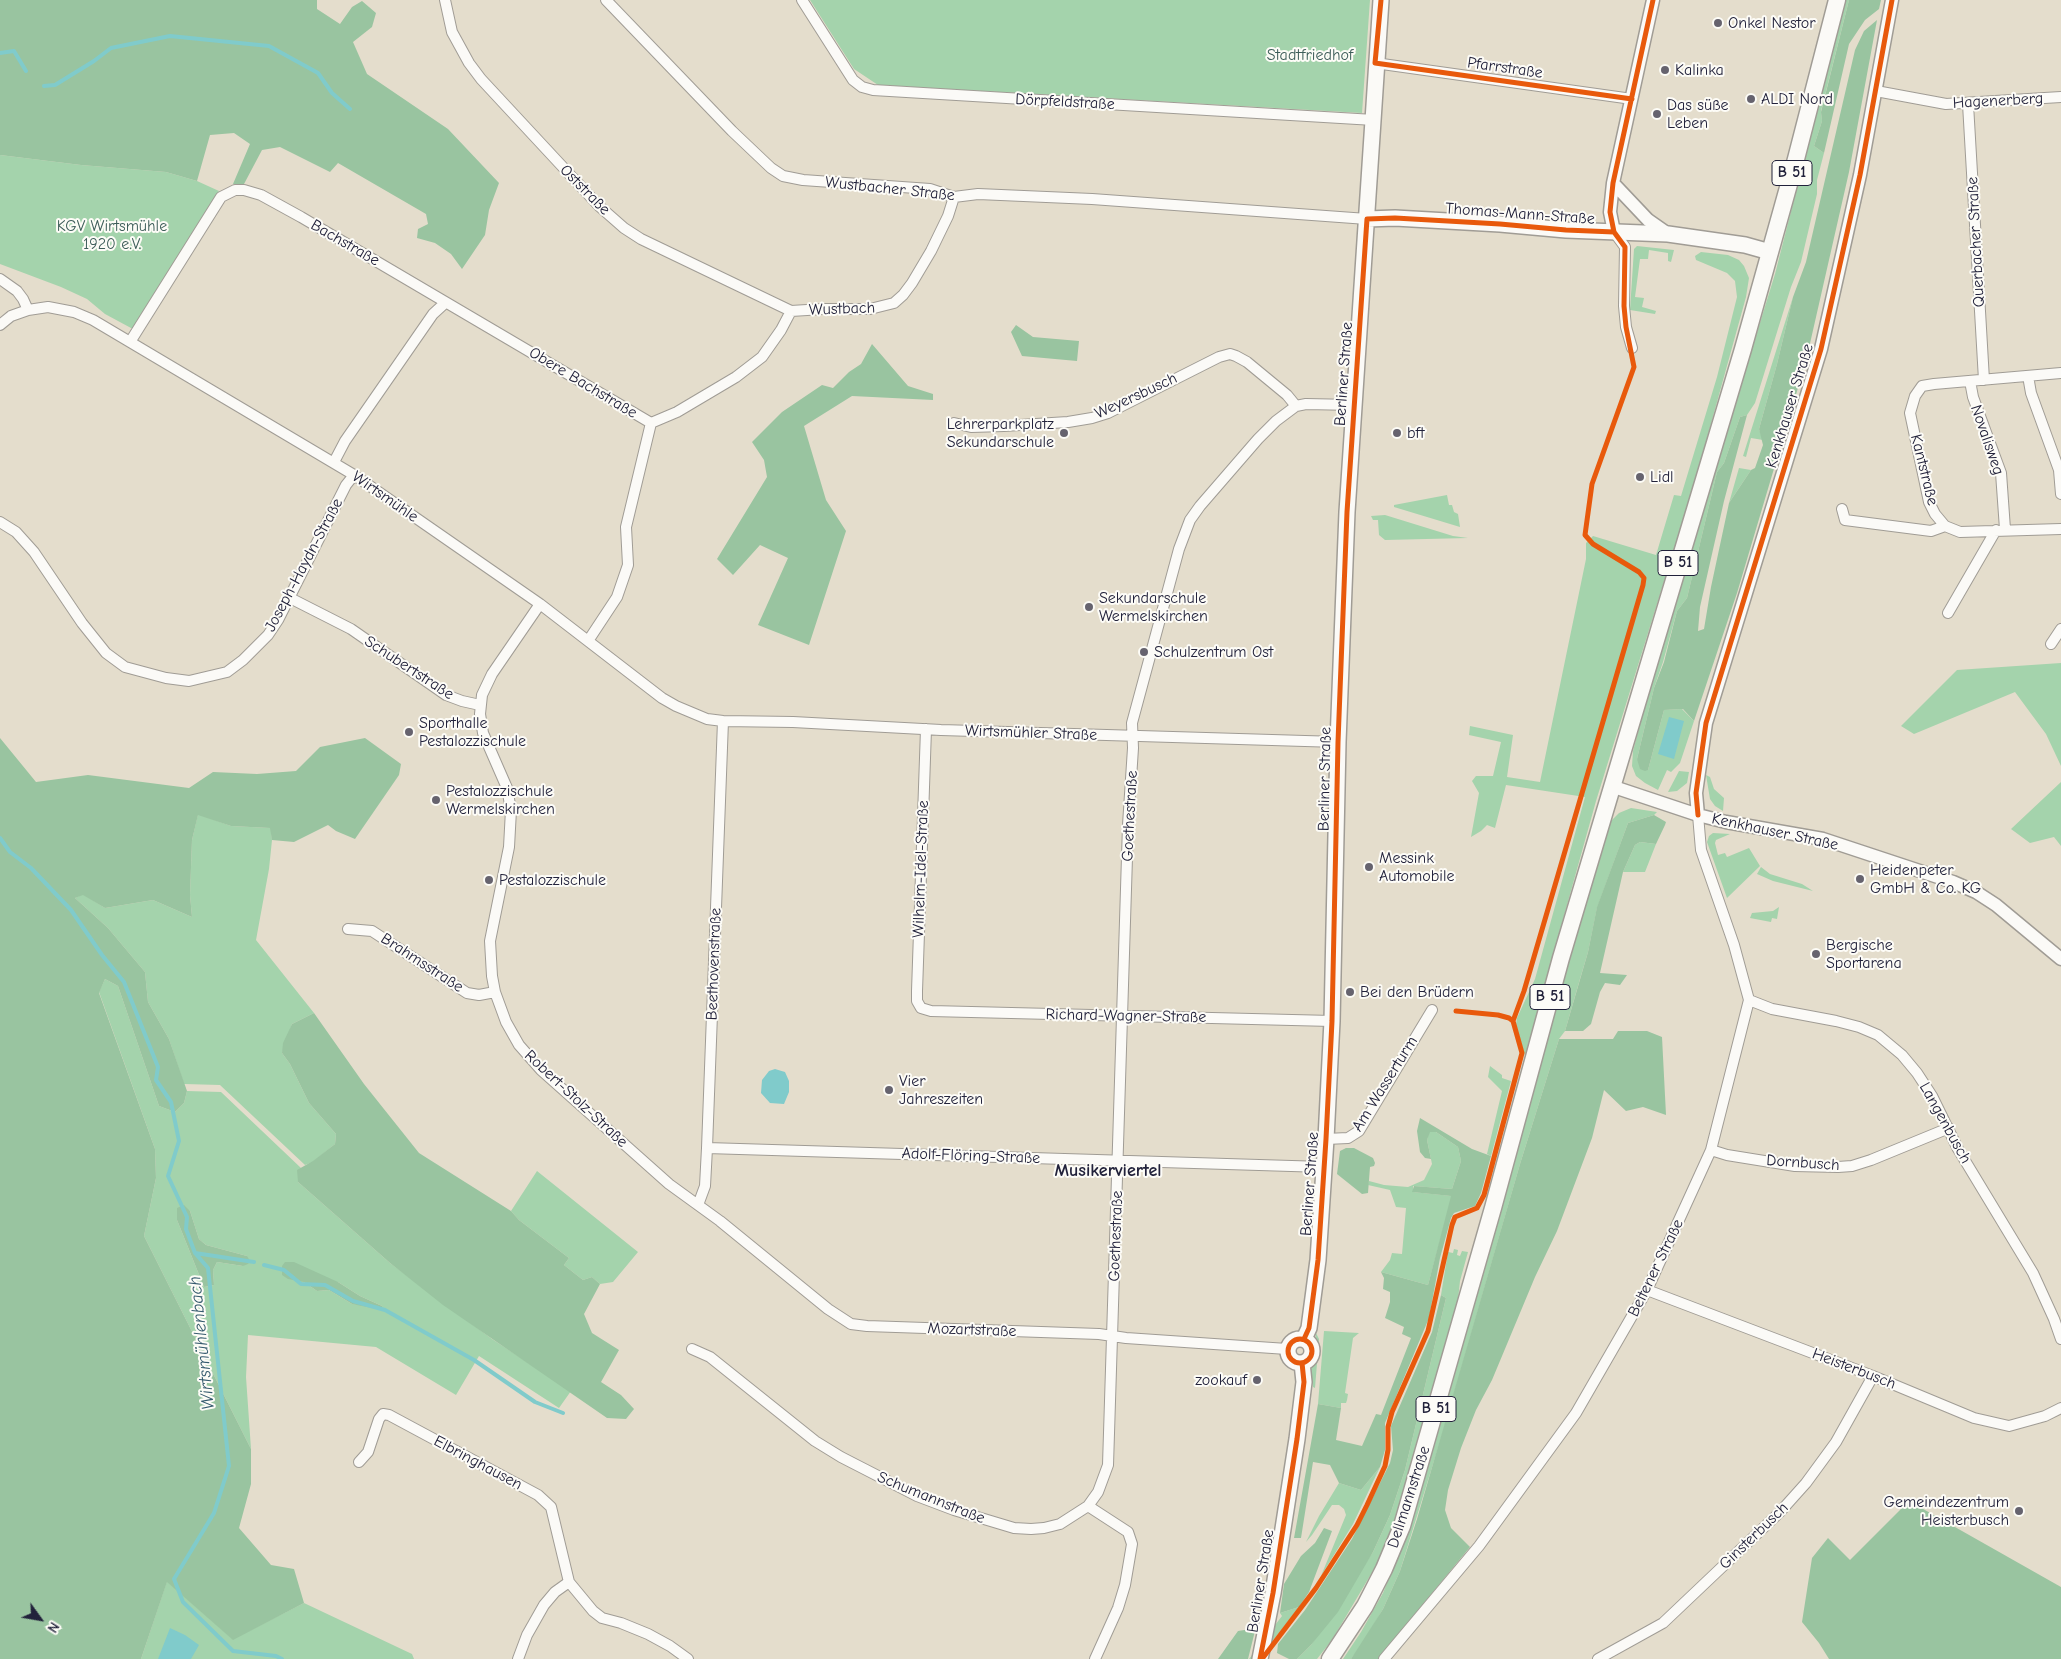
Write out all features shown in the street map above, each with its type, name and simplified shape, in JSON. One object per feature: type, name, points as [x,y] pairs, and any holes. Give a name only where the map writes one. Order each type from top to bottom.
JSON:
[{"type":"main road","name":"Berliner Straße","points":[[1261,1657],[1304,1382],[1302,1364],[1309,1359],[1312,1351],[1309,1343],[1304,1339],[1309,1328],[1318,1260],[1326,1139],[1332,1021],[1338,742],[1347,512],[1374,120],[1375,63],[1381,0]]},
{"type":"main road","name":"B 51","points":[[1611,786],[1770,252],[1837,0]]},
{"type":"main road","name":"Thomas-Mann-Straße","points":[[1367,219],[1395,218],[1614,232]]},
{"type":"main road","points":[[1614,232],[1668,234],[1745,245],[1770,252]]},
{"type":"main road","name":"Dellmannstraße","points":[[1330,1659],[1365,1606],[1384,1569],[1402,1526],[1611,786]]},
{"type":"main road","points":[[1302,1364],[1291,1360],[1287,1349],[1294,1340],[1304,1339]]},
{"type":"street","name":"Oststraße","points":[[445,0],[452,32],[469,63],[599,206],[624,228],[641,239],[791,311]]},
{"type":"street","name":"Wustbacher Straße","points":[[606,0],[732,131],[771,168],[783,176],[803,180],[930,190],[954,198],[978,194],[1092,199],[1367,219]]},
{"type":"street","name":"Dörpfeldstraße","points":[[802,0],[854,80],[862,87],[873,90],[1374,120]]},
{"type":"street","name":"Thomas-Mann-Straße","points":[[1614,232],[1610,212],[1614,183],[1653,0]]},
{"type":"street","name":"Kenkhauser Straße","points":[[1698,815],[1696,793],[1706,722],[1821,349],[1860,176],[1892,0]]},
{"type":"street","name":"Pfarrstraße","points":[[1375,63],[1632,99]]},
{"type":"street","name":"Hagenerberg","points":[[1876,91],[1946,104],[2061,97]]},
{"type":"street","name":"Querbacher Straße","points":[[1968,104],[1984,380]]},
{"type":"street","points":[[1614,183],[1648,220],[1668,234]]},
{"type":"street","name":"Bachstraße","points":[[130,342],[221,197],[235,190],[252,191],[261,195],[431,293],[445,303]]},
{"type":"street","name":"Wustbach","points":[[651,424],[677,412],[736,377],[762,357],[781,330],[791,311],[823,308],[870,309],[894,303],[903,295],[912,282],[930,251],[948,216],[954,198]]},
{"type":"street","points":[[1614,232],[1625,247],[1624,306],[1626,327],[1632,348]]},
{"type":"street","points":[[0,279],[17,291],[24,299],[28,310],[11,316],[0,326]]},
{"type":"street","points":[[334,462],[345,441],[433,314],[445,303]]},
{"type":"street","name":"Obere Bachstraße","points":[[445,303],[651,424],[626,527],[628,565],[618,597],[588,641]]},
{"type":"street","name":"Wirtsmühle","points":[[28,310],[48,307],[74,312],[93,320],[334,462],[540,604],[669,702],[699,716],[723,721]]},
{"type":"street","name":"Weyersbusch","points":[[954,423],[972,427],[1004,426],[1068,422],[1092,418],[1108,412],[1219,356],[1230,354],[1247,362],[1287,394],[1296,406]]},
{"type":"street","points":[[1970,381],[2061,373]]},
{"type":"street","points":[[2028,376],[2031,393],[2059,470],[2061,494]]},
{"type":"street","name":"Kantstraße","points":[[1970,381],[1922,386],[1915,396],[1910,413],[1929,502],[1935,514],[1945,526],[1960,532],[2061,528]]},
{"type":"street","name":"Novalisweg","points":[[1970,381],[1973,397],[2001,473],[2000,530]]},
{"type":"street","points":[[1296,406],[1306,404],[1354,405]]},
{"type":"street","name":"Goethestraße","points":[[1112,1336],[1132,723],[1179,549],[1190,520],[1208,494],[1258,439],[1276,421],[1296,406]]},
{"type":"street","name":"Joseph-Haydn-Straße","points":[[0,522],[16,532],[34,552],[99,646],[125,667],[178,681],[189,681],[227,672],[243,660],[268,635],[290,598],[346,485],[354,475]]},
{"type":"street","points":[[1842,509],[1845,520],[1930,531],[1945,526]]},
{"type":"street","points":[[1948,613],[2000,530]]},
{"type":"street","name":"Schubertstraße","points":[[290,598],[351,629],[446,695],[454,699],[480,705]]},
{"type":"street","points":[[480,705],[482,695],[492,674],[540,604]]},
{"type":"street","points":[[2052,644],[2061,629]]},
{"type":"street","name":"Robert-Stolz-Straße","points":[[480,705],[484,733],[507,788],[512,810],[509,847],[490,940],[492,976],[502,1015],[519,1044],[542,1070],[669,1184],[698,1205]]},
{"type":"street","name":"Wirtsmühler Straße","points":[[723,721],[793,722],[1133,737],[1146,735],[1338,742]]},
{"type":"street","name":"Beethovenstraße","points":[[698,1205],[705,1186],[707,1148],[723,721]]},
{"type":"street","name":"Wilhelm-Idel-Straße","points":[[921,1008],[917,991],[926,729]]},
{"type":"street","name":"Kenkhauser Straße","points":[[1611,786],[1698,815],[1756,828],[1792,832],[1823,839],[1953,882],[1976,892],[1996,905],[2061,959]]},
{"type":"street","name":"Beltener Straße","points":[[1384,1659],[1479,1546],[1556,1442],[1586,1397],[1647,1290],[1711,1150],[1749,1000],[1734,945],[1701,850],[1698,815]]},
{"type":"street","name":"Brahmsstraße","points":[[348,929],[372,931],[467,993],[479,995],[495,992]]},
{"type":"street","name":"Langenbusch","points":[[1749,1000],[1772,1009],[1848,1024],[1878,1035],[1895,1048],[1910,1064],[1932,1096],[1958,1150],[2040,1285],[2061,1339]]},
{"type":"street","name":"Richard-Wagner-Straße","points":[[921,1008],[931,1011],[1332,1021]]},
{"type":"street","name":"Am Wasserturm","points":[[1326,1139],[1348,1138],[1358,1131],[1432,1010]]},
{"type":"street","name":"Dornbusch","points":[[1711,1150],[1727,1155],[1795,1166],[1852,1166],[1949,1128]]},
{"type":"street","name":"Adolf-Flöring-Straße","points":[[707,1148],[1324,1166]]},
{"type":"street","name":"Mozartstraße","points":[[698,1205],[828,1309],[851,1324],[1112,1336],[1287,1349]]},
{"type":"street","name":"Heisterbusch","points":[[1647,1290],[1873,1376],[1974,1418],[1995,1424],[2009,1426],[2045,1416],[2061,1408]]},
{"type":"street","name":"Schumannstraße","points":[[692,1350],[710,1357],[815,1441],[840,1457],[908,1492],[954,1510],[1014,1528],[1030,1529],[1060,1524],[1088,1506],[1098,1492],[1108,1465],[1112,1336]]},
{"type":"street","name":"Ginsterbusch","points":[[1598,1659],[1663,1623],[1780,1512],[1806,1483],[1836,1442],[1873,1376]]},
{"type":"street","name":"Elbringhausen","points":[[359,1462],[368,1452],[379,1419],[383,1414],[389,1415],[538,1495],[551,1507],[569,1582],[587,1604],[602,1618],[621,1623],[648,1634],[688,1659]]},
{"type":"street","points":[[1088,1506],[1128,1532],[1132,1544],[1125,1585],[1118,1608],[1095,1659]]},
{"type":"street","points":[[518,1659],[527,1635],[544,1605],[555,1592],[569,1582]]},
{"type":"green space","points":[[0,0],[317,0],[317,9],[340,24],[352,7],[362,1],[376,13],[372,27],[353,42],[367,74],[448,129],[499,183],[489,210],[485,235],[462,269],[451,254],[435,243],[417,238],[418,229],[428,224],[426,214],[338,163],[330,172],[280,147],[262,150],[244,184],[233,184],[250,144],[234,133],[210,135],[197,181],[166,172],[81,165],[0,155]]},
{"type":"green space","name":"Stadtfriedhof","points":[[810,0],[1370,0],[1362,113],[878,85],[854,69]]},
{"type":"green space","points":[[1845,0],[1849,0],[1821,111],[1822,121],[1814,146],[1824,153],[1817,180],[1817,194],[1801,262],[1791,287],[1755,403],[1747,415],[1740,417],[1724,463],[1717,472],[1687,598],[1677,611],[1654,688],[1637,759],[1648,770],[1664,710],[1682,709],[1694,721],[1680,763],[1671,772],[1667,770],[1658,790],[1636,776],[1632,766],[1633,751],[1666,628],[1775,274]]},
{"type":"green space","points":[[1849,0],[1881,0],[1879,9],[1865,20],[1849,44],[1824,153],[1814,146],[1822,121],[1821,112]]},
{"type":"green space","points":[[1877,20],[1849,172],[1806,361],[1737,593],[1694,721],[1683,709],[1664,710],[1648,770],[1645,771],[1640,769],[1637,759],[1654,688],[1664,662],[1677,611],[1687,598],[1717,472],[1724,463],[1740,417],[1747,415],[1724,501],[1700,607],[1698,631],[1704,629],[1729,503],[1751,470],[1755,468],[1763,445],[1759,429],[1793,297],[1806,262],[1855,50],[1864,31]]},
{"type":"green space","name":"KGV Wirtsmühle 1920 e.V.","points":[[0,155],[81,165],[166,172],[197,181],[219,191],[134,328],[131,328],[105,314],[87,299],[0,264]]},
{"type":"green space","points":[[1637,246],[1674,250],[1671,262],[1668,261],[1668,253],[1649,250],[1648,259],[1640,259],[1635,297],[1644,298],[1642,307],[1656,311],[1655,314],[1630,310],[1634,249]]},
{"type":"green space","points":[[1701,252],[1728,255],[1739,260],[1749,278],[1746,297],[1696,478],[1596,801],[1525,1056],[1516,1024],[1517,1018],[1535,979],[1585,797],[1506,785],[1495,828],[1487,825],[1471,837],[1479,793],[1472,781],[1476,776],[1493,776],[1501,742],[1469,735],[1470,726],[1513,735],[1507,777],[1540,782],[1586,559],[1586,543],[1593,536],[1656,555],[1674,495],[1681,496],[1717,377],[1737,297],[1735,281],[1727,273],[1696,260],[1695,256]]},
{"type":"green space","points":[[1793,297],[1759,429],[1763,440],[1751,438],[1746,457],[1743,456]]},
{"type":"green space","points":[[1016,325],[1033,337],[1079,341],[1077,361],[1022,356],[1011,332]]},
{"type":"green space","points":[[872,344],[908,386],[933,394],[933,400],[852,396],[804,426],[826,500],[846,531],[809,645],[758,625],[788,558],[760,545],[733,575],[717,559],[767,477],[764,460],[752,442],[782,412],[822,385],[833,388],[849,372],[861,364]]},
{"type":"green space","points":[[1739,468],[1751,470],[1729,503]]},
{"type":"green space","points":[[1447,495],[1449,505],[1452,505],[1454,512],[1458,514],[1460,527],[1394,507],[1394,505]]},
{"type":"green space","points":[[1385,515],[1453,536],[1468,538],[1385,540],[1379,535],[1378,520],[1373,520],[1371,516]]},
{"type":"green space","points":[[2061,663],[2061,766],[2046,734],[2015,692],[1914,734],[1901,726],[1957,670]]},
{"type":"green space","points":[[0,738],[36,782],[88,775],[189,788],[213,772],[257,774],[296,771],[320,747],[365,738],[401,764],[399,775],[355,839],[336,831],[328,825],[294,842],[272,840],[270,828],[231,826],[198,815],[192,840],[190,895],[192,917],[153,900],[105,908],[83,895],[75,898],[108,928],[145,972],[148,1002],[169,1039],[187,1091],[184,1103],[175,1112],[159,1106],[118,986],[105,979],[99,993],[155,1149],[156,1178],[144,1236],[251,1449],[251,1484],[239,1528],[271,1565],[294,1569],[304,1603],[233,1640],[167,1582],[141,1659],[0,1659]]},
{"type":"green space","points":[[1679,771],[1689,772],[1687,783],[1677,791],[1668,792]]},
{"type":"green space","points":[[1706,775],[1710,777],[1714,789],[1724,798],[1723,811],[1715,806],[1710,799]]},
{"type":"green space","points":[[2061,782],[2061,846],[2054,837],[2030,843],[2011,829]]},
{"type":"green space","points":[[1631,808],[1657,812],[1654,815],[1628,823],[1597,908],[1588,952],[1565,1031],[1559,1039],[1520,1164],[1442,1435],[1400,1571],[1383,1609],[1361,1646],[1351,1659],[1343,1659],[1383,1593],[1403,1543],[1484,1272],[1547,1036],[1596,865],[1611,821],[1619,813]]},
{"type":"green space","points":[[198,814],[231,826],[271,828],[272,840],[269,869],[256,940],[314,1013],[292,1024],[282,1053],[290,1064],[309,1103],[336,1134],[335,1144],[313,1162],[305,1165],[220,1085],[184,1084],[169,1039],[148,1002],[145,972],[108,928],[75,898],[83,894],[105,908],[153,900],[192,917],[190,895],[192,840]]},
{"type":"green space","points":[[1654,815],[1666,822],[1665,825],[1656,844],[1640,842],[1635,845],[1623,872],[1600,973],[1627,975],[1620,985],[1605,983],[1600,992],[1591,1024],[1583,1031],[1565,1031],[1588,952],[1597,907],[1628,823]]},
{"type":"green space","points":[[1713,833],[1730,834],[1716,840],[1718,855],[1725,853],[1727,857],[1749,848],[1760,866],[1727,898],[1707,842],[1709,836]]},
{"type":"green space","points":[[1640,842],[1656,844],[1645,872],[1623,872],[1635,845]]},
{"type":"green space","points":[[1761,867],[1770,874],[1802,884],[1813,891],[1773,881],[1757,874]]},
{"type":"green space","points":[[1779,907],[1777,919],[1772,918],[1771,922],[1750,918],[1752,913],[1773,911]]},
{"type":"green space","points":[[105,979],[118,986],[159,1106],[175,1112],[184,1103],[187,1091],[221,1092],[301,1168],[298,1182],[390,1263],[492,1339],[571,1391],[559,1408],[479,1356],[456,1395],[376,1347],[248,1335],[246,1377],[251,1449],[144,1236],[156,1178],[155,1149],[99,992]],"holes":[[[177,1208],[190,1211],[199,1239],[206,1245],[247,1256],[243,1266],[217,1262],[213,1270],[214,1285],[204,1287],[177,1220]],[[304,1282],[338,1282],[360,1296],[382,1306],[352,1304],[329,1290],[317,1291]]]},
{"type":"green space","points":[[314,1013],[364,1084],[419,1153],[511,1211],[519,1220],[569,1258],[564,1265],[583,1280],[592,1277],[600,1284],[584,1314],[592,1333],[619,1350],[601,1382],[621,1395],[634,1409],[626,1419],[607,1418],[443,1305],[390,1263],[298,1182],[297,1170],[313,1161],[335,1144],[336,1134],[309,1103],[290,1064],[282,1053],[283,1043],[292,1024]]},
{"type":"green space","points":[[1618,1031],[1647,1031],[1662,1037],[1666,1115],[1643,1107],[1626,1111],[1604,1090],[1592,1138],[1557,1231],[1535,1277],[1492,1380],[1476,1410],[1461,1448],[1448,1490],[1445,1510],[1451,1528],[1470,1547],[1378,1659],[1351,1659],[1383,1609],[1400,1571],[1417,1519],[1520,1164],[1559,1039],[1613,1039]]},
{"type":"green space","points":[[1490,1066],[1502,1075],[1502,1078],[1511,1081],[1491,1156],[1487,1154],[1502,1091],[1488,1077]]},
{"type":"green space","points":[[1420,1118],[1472,1149],[1491,1156],[1481,1193],[1475,1206],[1454,1213],[1451,1218],[1440,1258],[1429,1318],[1385,1423],[1385,1450],[1380,1467],[1361,1490],[1339,1483],[1330,1465],[1313,1462],[1301,1538],[1294,1538],[1318,1404],[1341,1408],[1336,1440],[1362,1446],[1376,1414],[1381,1415],[1411,1338],[1402,1334],[1404,1327],[1385,1318],[1390,1302],[1390,1292],[1383,1289],[1384,1278],[1381,1272],[1428,1285],[1451,1196],[1412,1192],[1414,1186],[1452,1189],[1461,1161],[1458,1147],[1436,1132],[1430,1132],[1427,1140],[1431,1159],[1425,1158],[1420,1152],[1417,1131]]},
{"type":"green space","points":[[1429,1132],[1436,1132],[1458,1147],[1461,1161],[1452,1189],[1413,1186],[1413,1192],[1452,1196],[1428,1285],[1381,1272],[1390,1260],[1392,1253],[1402,1254],[1406,1208],[1396,1207],[1390,1190],[1368,1185],[1369,1181],[1384,1185],[1408,1187],[1424,1180],[1432,1164],[1427,1140]]},
{"type":"green space","points":[[1346,1148],[1354,1148],[1373,1158],[1375,1163],[1374,1166],[1370,1167],[1368,1193],[1362,1194],[1337,1174],[1340,1151]]},
{"type":"green space","points":[[537,1171],[638,1252],[613,1282],[600,1284],[592,1277],[583,1280],[564,1265],[569,1258],[519,1220],[511,1211]]},
{"type":"green space","points":[[184,1205],[190,1211],[199,1239],[206,1245],[247,1256],[250,1261],[248,1264],[243,1266],[217,1262],[213,1270],[214,1285],[204,1287],[177,1220],[177,1208]]},
{"type":"green space","points":[[1454,1249],[1458,1250],[1457,1255],[1460,1256],[1462,1251],[1468,1252],[1460,1281],[1457,1309],[1396,1520],[1380,1559],[1332,1640],[1317,1659],[1297,1659],[1311,1645],[1373,1552],[1390,1515],[1405,1470],[1446,1298],[1441,1295],[1448,1252],[1453,1253]]},
{"type":"green space","points":[[285,1262],[294,1262],[338,1282],[360,1296],[382,1306],[382,1310],[352,1304],[329,1290],[317,1291],[304,1282],[288,1279],[282,1275],[282,1266]]},
{"type":"green space","points":[[1441,1295],[1446,1298],[1405,1470],[1390,1515],[1373,1552],[1338,1612],[1297,1659],[1289,1659],[1277,1653],[1278,1644],[1305,1610],[1352,1539],[1390,1463],[1393,1450],[1391,1426],[1432,1332]]},
{"type":"green space","points":[[1324,1331],[1359,1333],[1353,1338],[1345,1393],[1348,1394],[1347,1400],[1346,1403],[1341,1403],[1341,1408],[1318,1404]]},
{"type":"green space","points":[[1316,1333],[1319,1339],[1315,1388],[1313,1387],[1310,1371],[1317,1354]]},
{"type":"green space","points":[[1380,1467],[1353,1524],[1321,1576],[1346,1515],[1344,1509],[1339,1505],[1332,1505],[1306,1542],[1319,1516],[1339,1483],[1361,1490]]},
{"type":"green space","points":[[1909,1501],[2061,1587],[2061,1659],[1829,1659],[1802,1622],[1812,1558],[1828,1538],[1850,1560]]},
{"type":"green space","points":[[1324,1528],[1332,1531],[1309,1592],[1299,1607],[1280,1613],[1284,1584],[1301,1556],[1315,1543]]},
{"type":"green space","points":[[167,1581],[233,1639],[304,1603],[412,1654],[414,1659],[141,1659]]},
{"type":"green space","points":[[1299,1607],[1259,1659],[1249,1659],[1282,1616],[1280,1613]]},
{"type":"green space","points":[[1251,1629],[1255,1631],[1248,1659],[1218,1659],[1238,1631]]},
{"type":"water","points":[[1669,717],[1684,721],[1674,759],[1658,754]]},
{"type":"water","points":[[775,1069],[785,1072],[789,1081],[789,1092],[784,1104],[770,1103],[761,1093],[762,1080],[769,1071]]},
{"type":"water","points":[[170,1628],[185,1635],[199,1645],[191,1659],[158,1659]]},
{"type":"waterway","points":[[44,86],[55,85],[111,48],[170,36],[269,46],[318,73],[332,93],[350,109]]},
{"type":"waterway","points":[[0,53],[14,51],[26,71]]},
{"type":"waterway","name":"Wirtsmühlenbach","points":[[0,838],[10,852],[31,868],[71,910],[102,955],[124,982],[158,1067],[156,1080],[171,1102],[179,1141],[168,1176],[187,1217],[186,1229],[195,1253],[208,1268],[229,1466],[214,1513],[174,1579],[183,1602],[233,1651],[276,1656],[282,1659]]},
{"type":"waterway","points":[[195,1253],[254,1262]]},
{"type":"waterway","points":[[264,1265],[284,1270],[301,1284],[325,1285],[353,1301],[385,1310],[474,1360],[535,1402],[563,1413]]},
{"type":"cycle path","points":[[1381,0],[1375,63],[1632,99]]},
{"type":"cycle path","points":[[1513,1021],[1524,991],[1644,578],[1639,572],[1593,544],[1585,535],[1592,484],[1634,367],[1624,306],[1625,247],[1614,232],[1610,212],[1613,183],[1653,0]]},
{"type":"cycle path","points":[[1698,815],[1696,793],[1706,723],[1821,349],[1860,175],[1892,0]]},
{"type":"cycle path","points":[[1304,1339],[1309,1328],[1318,1260],[1326,1139],[1332,1021],[1338,742],[1347,512],[1367,219],[1395,218],[1614,232]]},
{"type":"cycle path","points":[[1262,1659],[1316,1588],[1357,1525],[1367,1505],[1385,1466],[1388,1450],[1388,1427],[1392,1412],[1428,1331],[1455,1217],[1477,1208],[1484,1195],[1522,1053],[1513,1021],[1509,1018],[1498,1015],[1456,1011]]},
{"type":"cycle path","points":[[1300,1339],[1309,1342],[1312,1351],[1309,1360],[1300,1363],[1291,1360],[1288,1351],[1291,1342],[1300,1339]]},
{"type":"cycle path","points":[[1260,1659],[1273,1593],[1297,1439],[1304,1382],[1302,1363]]},
{"type":"place","name":"Onkel Nestor","points":[[1718,23]]},
{"type":"place","name":"Kalinka","points":[[1665,70]]},
{"type":"place","name":"ALDI Nord","points":[[1751,99]]},
{"type":"place","name":"Das süße Leben","points":[[1657,114]]},
{"type":"place","name":"Lehrerparkplatz Sekundarschule","points":[[1064,433]]},
{"type":"place","name":"bft","points":[[1397,433]]},
{"type":"place","name":"Lidl","points":[[1640,477]]},
{"type":"place","name":"Sekundarschule Wermelskirchen","points":[[1089,607]]},
{"type":"place","name":"Schulzentrum Ost","points":[[1144,652]]},
{"type":"place","name":"Sporthalle Pestalozzischule","points":[[409,732]]},
{"type":"place","name":"Pestalozzischule Wermelskirchen","points":[[436,800]]},
{"type":"place","name":"Messink Automobile","points":[[1369,867]]},
{"type":"place","name":"Heidenpeter GmbH & Co. KG","points":[[1860,879]]},
{"type":"place","name":"Pestalozzischule","points":[[489,880]]},
{"type":"place","name":"Bergische Sportarena","points":[[1816,954]]},
{"type":"place","name":"Bei den Brüdern","points":[[1350,992]]},
{"type":"place","name":"Vier Jahreszeiten","points":[[889,1090]]},
{"type":"place","name":"zookauf","points":[[1257,1380]]},
{"type":"place","name":"Gemeindezentrum Heisterbusch","points":[[2019,1511]]},
{"type":"district","name":"Musikerviertel","points":[[1108,1171]]}]
